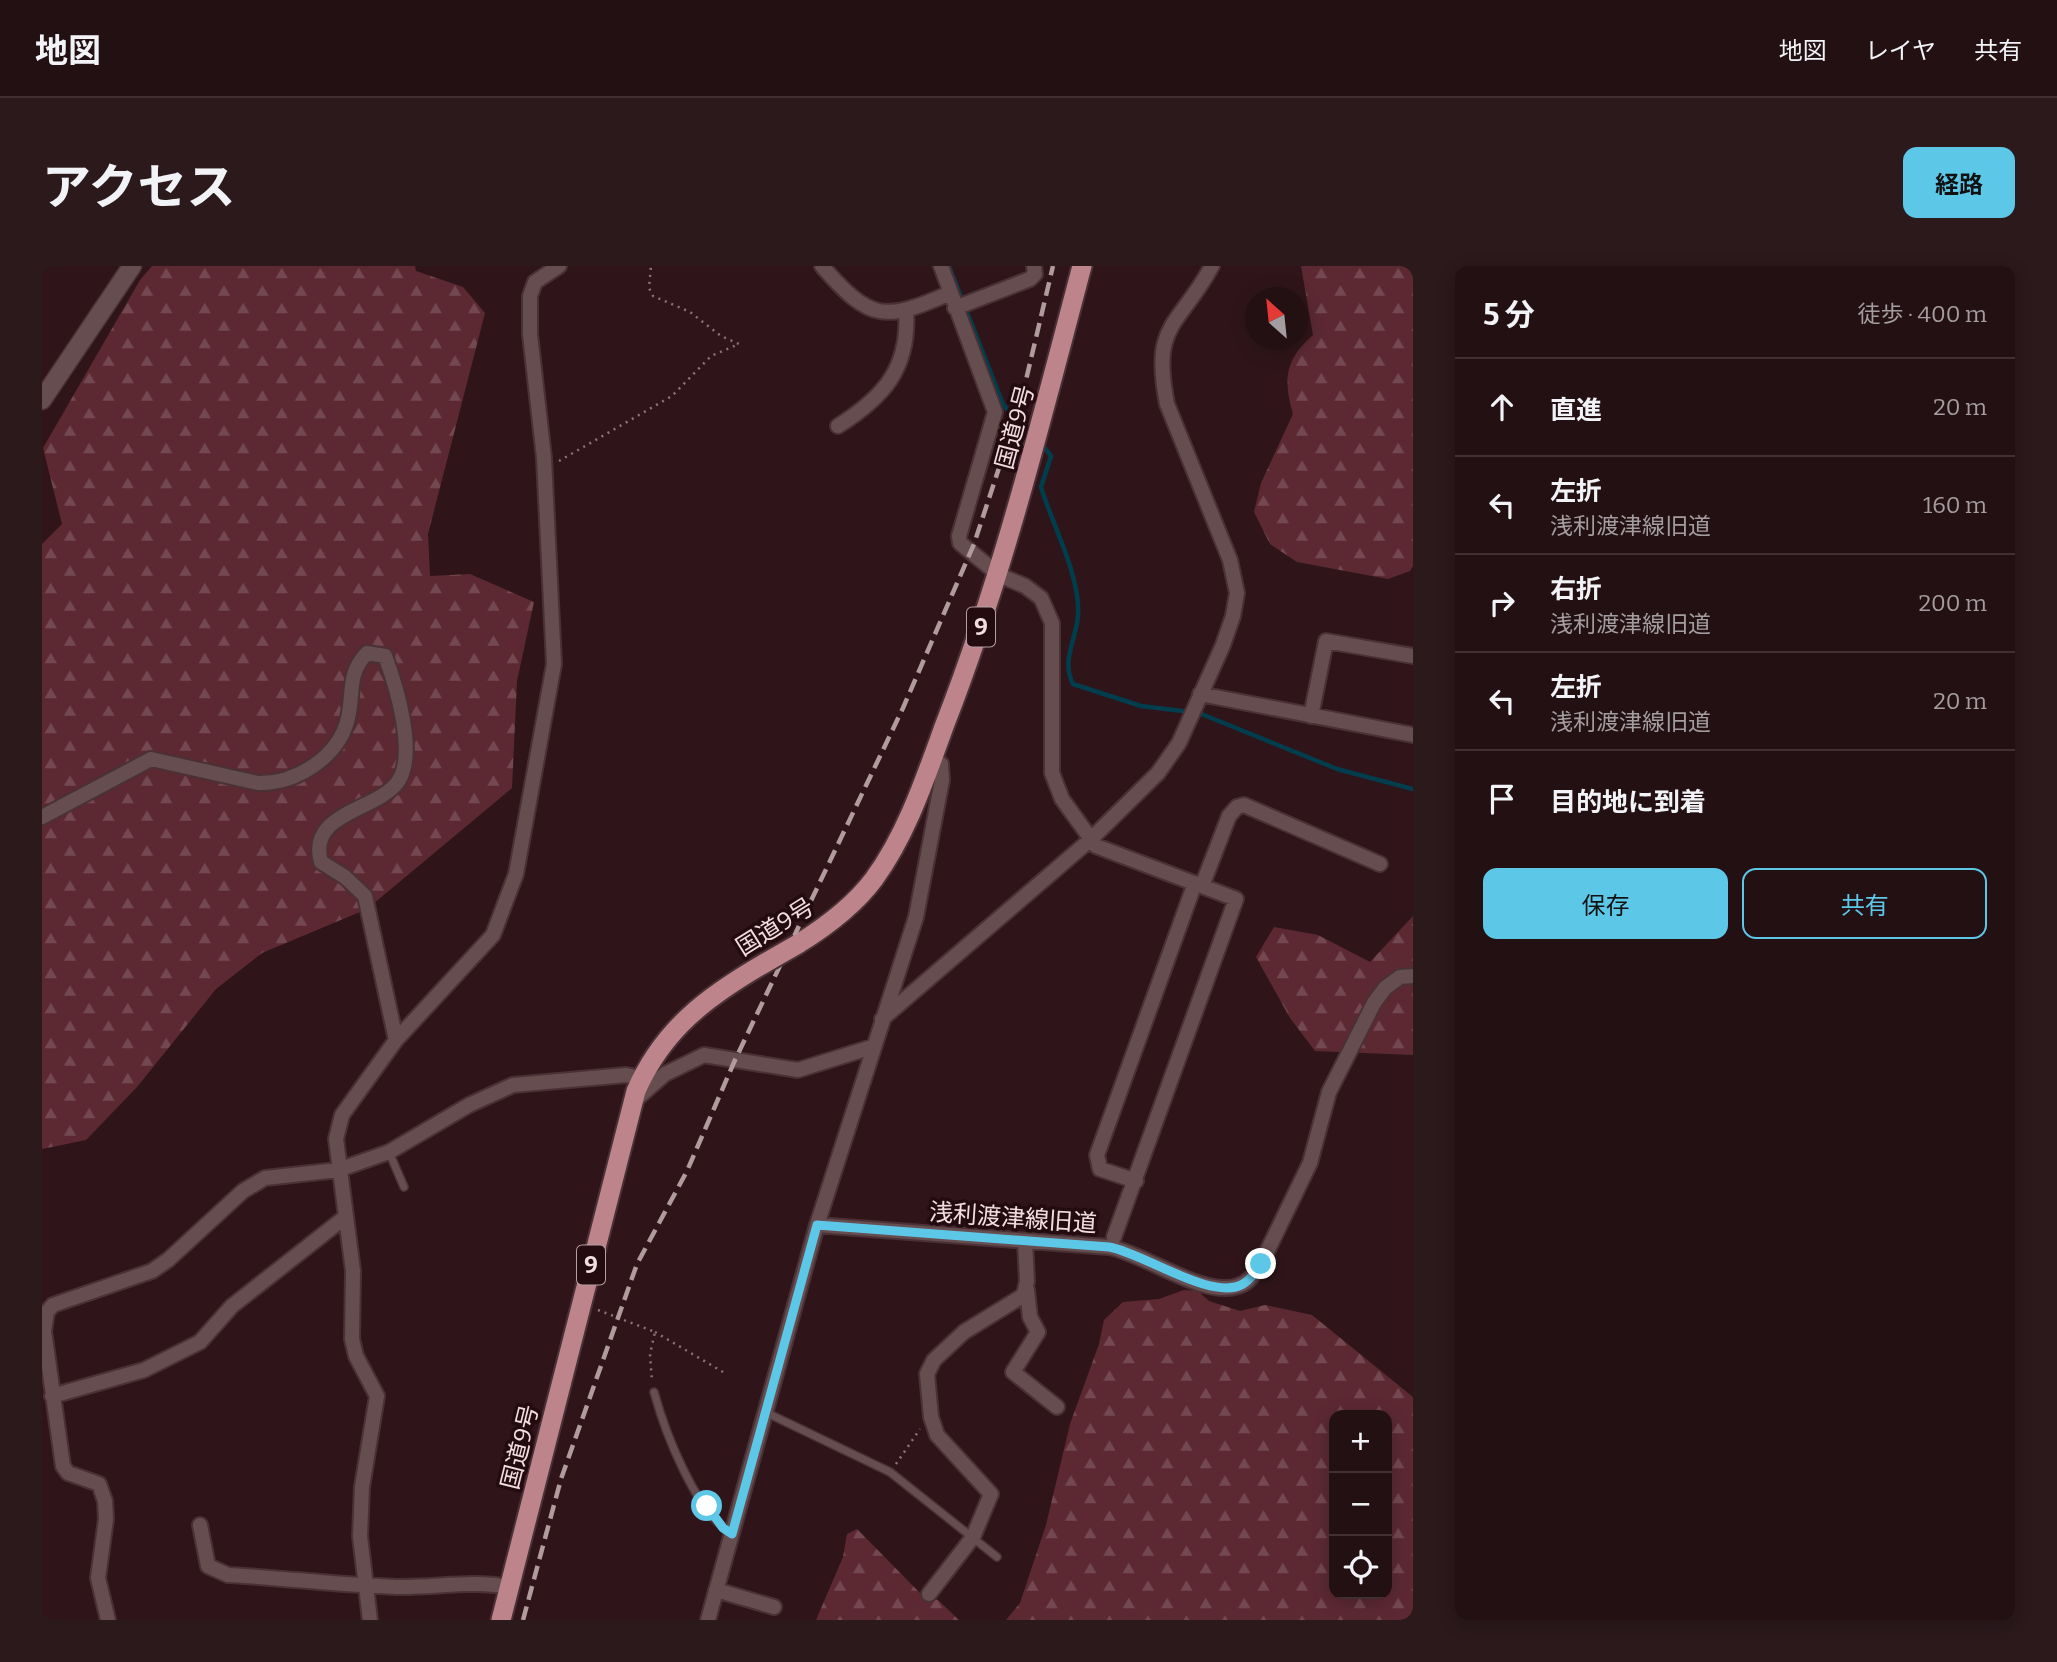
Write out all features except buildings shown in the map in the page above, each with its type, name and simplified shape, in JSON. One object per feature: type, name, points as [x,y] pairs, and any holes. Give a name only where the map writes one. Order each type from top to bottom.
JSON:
[{"type":"highway","name":"国道9号","points":[[501,1620],[631,1104],[641,1078],[650,1059],[687,1016],[709,998],[833,921],[874,879],[892,849],[932,758],[999,575],[1082,266]]},
{"type":"street","points":[[42,400],[132,266]]},
{"type":"street","points":[[370,1620],[360,1536],[362,1487],[377,1396],[356,1356],[352,1339],[353,1271],[344,1218],[336,1139],[342,1115],[396,1040],[494,935],[516,874],[554,664],[544,470],[530,334],[530,296],[535,282],[559,266]]},
{"type":"street","points":[[822,266],[864,307],[885,313],[906,310],[950,293]]},
{"type":"street","points":[[941,266],[950,293],[960,306],[992,396],[995,412],[960,542],[999,575],[1035,593],[1049,614],[1052,773],[1062,799],[1096,845],[1236,899],[1114,1237]]},
{"type":"street","points":[[960,306],[1030,279],[1035,274],[1034,266]]},
{"type":"street","points":[[882,1019],[1090,840],[1158,773],[1179,743],[1223,645],[1233,616],[1237,593],[1230,560],[1167,404],[1161,377],[1166,332],[1212,266]]},
{"type":"street","points":[[838,426],[861,411],[887,385],[905,349],[906,310]]},
{"type":"street","points":[[1311,716],[1326,641],[1413,656]]},
{"type":"street","points":[[42,817],[151,759],[258,783],[274,783],[298,776],[320,762],[335,745],[348,720],[354,666],[367,653],[385,656],[399,693],[404,766],[398,782],[389,790],[327,828],[320,839],[318,853],[321,862],[345,877],[365,896],[396,1040]]},
{"type":"street","points":[[1200,694],[1413,735]]},
{"type":"street","points":[[708,1620],[817,1225],[925,879],[942,780],[941,764],[932,758]]},
{"type":"street","points":[[1136,1181],[1100,1169],[1096,1163],[1097,1154],[1198,885],[1229,816],[1237,807],[1244,806],[1380,864]]},
{"type":"street","name":"浅利渡津線旧道","points":[[817,1225],[1109,1247],[1129,1250],[1209,1286],[1231,1288],[1246,1283],[1261,1264],[1310,1163],[1329,1093],[1374,1003],[1392,982],[1400,977],[1413,975]]},
{"type":"street","points":[[631,1104],[665,1074],[704,1055],[798,1070],[872,1047]]},
{"type":"street","points":[[108,1620],[98,1578],[106,1501],[99,1484],[68,1473],[63,1466],[44,1331],[47,1312],[52,1306],[152,1270],[168,1260],[252,1184],[282,1174],[338,1170],[388,1152],[469,1105],[513,1085],[613,1076],[641,1078]]},
{"type":"street","points":[[52,1396],[144,1370],[200,1342],[232,1306],[344,1218]]},
{"type":"street","points":[[1025,1241],[1030,1317],[1038,1332],[1013,1372],[1057,1408]]},
{"type":"street","points":[[929,1594],[973,1537],[991,1494],[937,1435],[931,1417],[926,1382],[934,1360],[964,1332],[1017,1301],[1027,1290]]},
{"type":"street","points":[[200,1525],[208,1566],[228,1575],[434,1588],[484,1582],[509,1587]]},
{"type":"street","points":[[716,1590],[774,1606]]},
{"type":"lane","points":[[388,1152],[404,1187]]},
{"type":"lane","points":[[653,1392],[678,1460],[715,1517],[732,1534]]},
{"type":"lane","points":[[765,1412],[890,1472],[998,1557]]},
{"type":"path","points":[[544,470],[672,396],[711,356],[739,344],[721,336],[690,312],[653,296],[649,288],[651,266]]},
{"type":"path","points":[[587,1304],[655,1332],[723,1373]]},
{"type":"path","points":[[653,1392],[650,1354],[655,1332]]},
{"type":"path","points":[[890,1472],[931,1417]]},
{"type":"green space","points":[[152,266],[415,266],[416,271],[463,287],[485,313],[428,534],[430,576],[470,574],[534,602],[517,681],[512,788],[367,909],[262,953],[216,989],[137,1087],[86,1140],[42,1149],[42,544],[62,524],[43,448],[140,280]]},
{"type":"green space","points":[[1301,266],[1413,266],[1413,566],[1410,571],[1388,579],[1297,562],[1270,544],[1254,512],[1261,483],[1293,414],[1288,390],[1292,362],[1299,350],[1308,350],[1308,340],[1313,335],[1308,287],[1305,287]]},
{"type":"green space","points":[[1413,916],[1413,1055],[1315,1051],[1290,1018],[1256,957],[1274,927],[1318,935],[1370,962]]},
{"type":"green space","points":[[1184,1290],[1198,1291],[1209,1301],[1240,1311],[1265,1305],[1312,1315],[1413,1397],[1413,1620],[1006,1620],[1020,1603],[1046,1525],[1070,1424],[1099,1344],[1104,1320],[1123,1302],[1159,1299]]},
{"type":"green space","points":[[857,1529],[923,1596],[938,1600],[959,1620],[816,1620],[843,1557],[847,1534]]},
{"type":"waterway","points":[[949,266],[1003,404],[1009,412]]},
{"type":"waterway","points":[[1044,447],[1051,456],[1041,487],[1071,568],[1078,601],[1077,625],[1068,667],[1073,684],[1141,706],[1199,713],[1337,769],[1413,789]]},
{"type":"railway","points":[[523,1620],[561,1479],[637,1264],[687,1171],[735,1060],[903,708],[974,544],[1021,401],[1053,266]]},
{"type":"route","points":[[707,1506],[723,1528],[732,1534],[817,1225],[1129,1250],[1191,1279],[1221,1288],[1246,1283],[1261,1264]]}]
